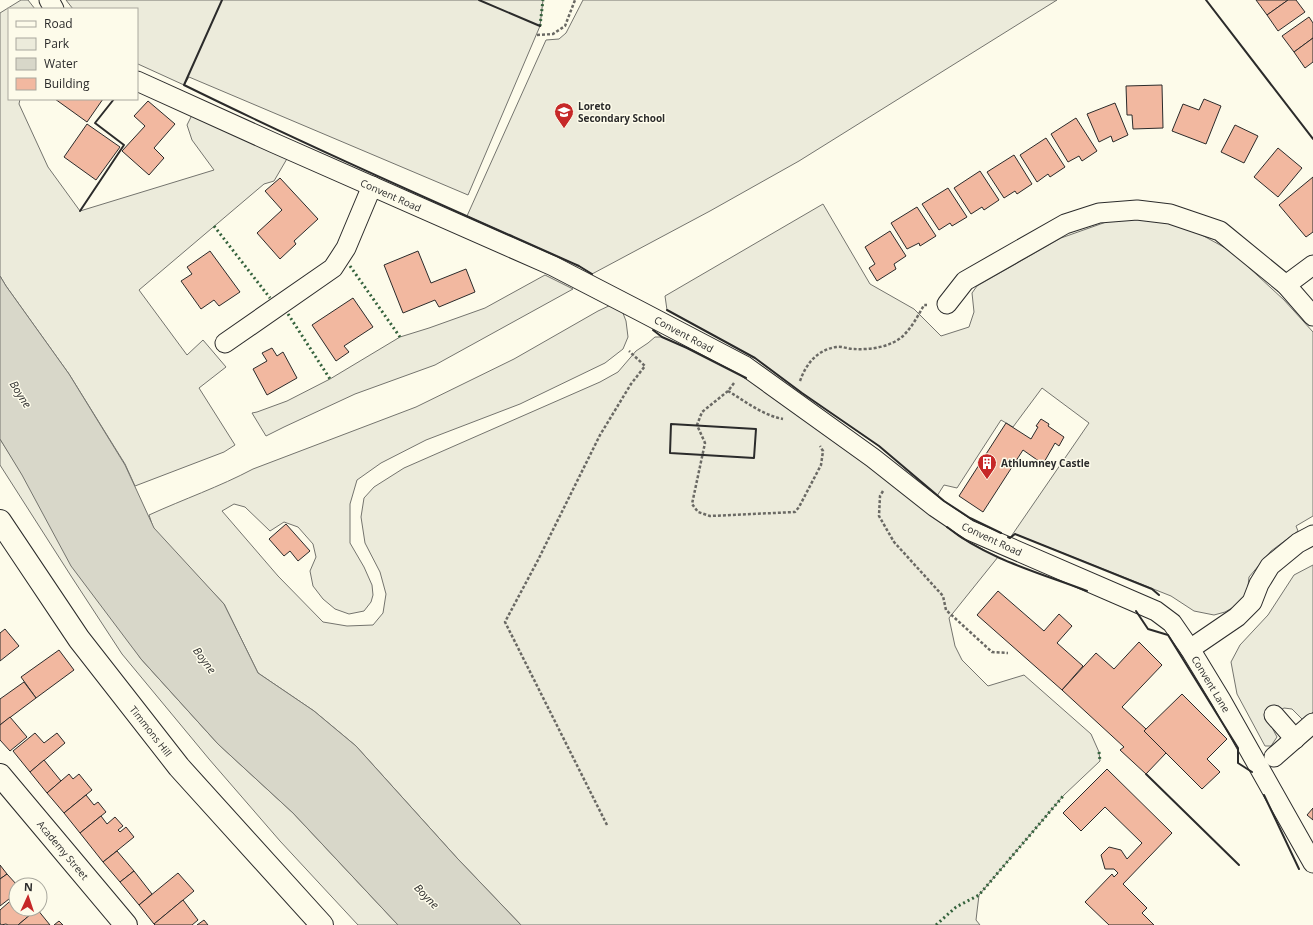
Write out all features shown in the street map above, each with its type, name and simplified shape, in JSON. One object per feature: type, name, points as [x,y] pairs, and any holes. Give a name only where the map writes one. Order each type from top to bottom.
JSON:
[{"type":"main road","name":"Timmons Hill","points":[[0,521],[79,639],[175,761],[322,925]]},
{"type":"main road","name":"Academy Street","points":[[0,775],[126,925]]},
{"type":"street","name":"Convent Road","points":[[138,81],[553,266],[745,366],[874,458],[935,507],[969,530],[1156,610],[1172,623],[1190,649]]},
{"type":"street","points":[[224,343],[333,268],[346,248],[372,186]]},
{"type":"street","points":[[947,304],[966,281],[1065,224],[1099,213],[1136,210],[1170,214],[1220,231],[1286,285],[1313,316]]},
{"type":"street","points":[[1286,285],[1313,265]]},
{"type":"street","points":[[1190,649],[1237,617],[1252,602],[1259,584],[1270,566],[1298,543],[1313,535]]},
{"type":"street","name":"Convent Lane","points":[[1190,649],[1232,719],[1313,863]]},
{"type":"street","points":[[1274,715],[1295,739]]},
{"type":"street","points":[[1274,757],[1313,723]]},
{"type":"path","points":[[536,35],[553,34],[565,26],[575,0]]},
{"type":"path","points":[[799,383],[803,370],[813,358],[826,350],[837,347],[872,349],[889,344],[903,336],[914,323],[924,305],[947,304]]},
{"type":"path","points":[[607,825],[505,622],[538,560],[600,435],[631,384],[645,366],[629,351]]},
{"type":"path","points":[[745,366],[728,391],[702,412],[697,424],[705,443],[692,504],[698,512],[710,516],[795,512],[821,465],[823,451],[819,445]]},
{"type":"path","points":[[728,391],[772,417],[785,420]]},
{"type":"path","points":[[894,474],[880,496],[879,516],[894,542],[943,596],[946,610],[992,652],[1008,652]]},
{"type":"green space","points":[[21,0],[28,0],[34,8],[8,8]]},
{"type":"green space","points":[[66,0],[543,0],[540,26],[468,195],[189,77],[184,85],[138,64],[138,8],[72,8]]},
{"type":"green space","points":[[583,0],[1057,0],[799,161],[710,211],[592,274],[579,266],[467,216],[546,40],[559,39],[566,33]]},
{"type":"green space","points":[[8,8],[8,100],[20,100],[19,104],[48,167],[80,211],[214,170],[192,140],[187,125],[192,115],[288,157],[274,181],[264,184],[139,290],[187,355],[203,340],[226,367],[199,388],[235,445],[224,452],[135,486],[125,464],[69,374],[0,276],[0,13]]},
{"type":"green space","points":[[823,204],[870,284],[914,309],[941,336],[969,327],[974,312],[972,293],[977,286],[1061,238],[1109,221],[1150,217],[1189,228],[1231,251],[1284,300],[1313,332],[1313,516],[1296,526],[1298,531],[1271,551],[1249,577],[1247,595],[1239,604],[1225,612],[1214,615],[1194,611],[1171,596],[1015,534],[1010,538],[1089,423],[1042,388],[1013,427],[1001,420],[957,488],[944,485],[937,496],[879,446],[802,393],[755,358],[667,310],[665,296]]},
{"type":"green space","points":[[545,275],[573,289],[435,365],[355,394],[266,436],[252,413],[287,401],[330,379],[400,337],[485,308]]},
{"type":"green space","points":[[613,304],[621,308],[626,321],[628,337],[623,349],[605,363],[520,404],[426,440],[381,463],[357,480],[350,504],[350,543],[364,567],[372,585],[373,595],[371,602],[364,611],[349,614],[335,609],[323,599],[313,586],[310,571],[316,557],[313,544],[298,527],[284,522],[270,531],[245,507],[234,504],[222,511],[278,576],[323,622],[347,626],[373,625],[383,613],[386,594],[380,572],[365,543],[361,517],[364,498],[374,487],[404,468],[600,382],[618,372],[636,351],[655,337],[662,337],[740,374],[777,399],[914,500],[961,538],[998,557],[949,618],[955,646],[962,660],[988,686],[1024,675],[1091,734],[1099,752],[1100,761],[1064,795],[979,895],[976,920],[980,925],[521,925],[457,858],[356,746],[314,711],[258,673],[224,604],[154,530],[149,515],[227,482],[253,469],[416,407],[514,359]]},
{"type":"green space","points":[[0,439],[141,659],[218,744],[293,813],[398,925],[358,925],[280,841],[209,759],[122,654],[0,465]]},
{"type":"green space","points":[[1313,565],[1313,712],[1304,721],[1292,709],[1284,708],[1267,718],[1277,737],[1271,746],[1265,746],[1237,694],[1231,662],[1240,645],[1268,615],[1294,575]]},
{"type":"water","name":"Boyne","points":[[0,276],[69,374],[125,465],[154,528],[224,604],[258,673],[314,711],[356,746],[457,858],[521,925],[398,925],[293,813],[218,744],[141,659],[71,566],[22,475],[0,439]]},
{"type":"building","points":[[1256,0],[1288,0],[1267,15]]},
{"type":"building","points":[[1288,0],[1296,0],[1305,12],[1278,31],[1267,15]]},
{"type":"building","points":[[1309,17],[1313,23],[1313,38],[1294,52],[1282,36]]},
{"type":"building","points":[[1313,38],[1313,62],[1305,68],[1294,52]]},
{"type":"building","points":[[1162,85],[1163,128],[1133,129],[1132,115],[1127,115],[1126,86]]},
{"type":"building","points":[[1204,99],[1221,106],[1206,144],[1172,131],[1183,104],[1199,110]]},
{"type":"building","points":[[56,100],[102,100],[87,122]]},
{"type":"building","points":[[148,101],[175,124],[154,148],[164,158],[149,175],[122,151],[145,126],[134,116]]},
{"type":"building","points":[[1115,103],[1128,135],[1113,142],[1111,136],[1099,142],[1087,114]]},
{"type":"building","points":[[1076,118],[1097,151],[1082,161],[1079,156],[1068,162],[1051,134]]},
{"type":"building","points":[[87,124],[120,147],[96,180],[64,157]]},
{"type":"building","points":[[1235,125],[1258,136],[1244,163],[1221,152]]},
{"type":"building","points":[[1046,138],[1065,167],[1050,177],[1048,174],[1037,182],[1020,155]]},
{"type":"building","points":[[1278,148],[1302,168],[1278,197],[1254,177]]},
{"type":"building","points":[[1014,155],[1032,184],[1017,194],[1015,191],[1004,198],[987,172]]},
{"type":"building","points":[[980,171],[999,200],[984,210],[982,207],[971,214],[954,188]]},
{"type":"building","points":[[1313,177],[1313,232],[1306,237],[1279,205]]},
{"type":"building","points":[[280,178],[318,219],[294,241],[296,244],[280,259],[257,233],[282,210],[265,191]]},
{"type":"building","points":[[948,188],[967,217],[952,226],[950,223],[939,230],[922,204]]},
{"type":"building","points":[[917,207],[936,236],[920,246],[919,243],[907,249],[891,223]]},
{"type":"building","points":[[890,231],[906,256],[894,264],[896,269],[877,281],[869,268],[875,264],[865,247]]},
{"type":"building","points":[[210,251],[240,292],[219,306],[214,300],[201,309],[181,281],[192,274],[187,267]]},
{"type":"building","points":[[418,251],[431,283],[466,269],[475,292],[439,307],[435,300],[403,313],[384,265]]},
{"type":"building","points":[[353,298],[373,327],[344,346],[349,352],[336,361],[312,325]]},
{"type":"building","points":[[272,348],[277,356],[283,352],[297,378],[267,395],[253,369],[267,361],[262,353]]},
{"type":"building","name":"Athlumney Castle","points":[[1041,419],[1064,437],[1059,446],[1055,443],[1043,464],[1023,450],[983,512],[959,496],[1006,423],[1031,439],[1038,427],[1036,426]]},
{"type":"building","points":[[286,524],[310,551],[298,561],[290,551],[284,556],[269,539]]},
{"type":"building","points":[[998,591],[1044,631],[1059,614],[1072,626],[1057,643],[1083,666],[1062,690],[977,615]]},
{"type":"building","points":[[5,629],[19,646],[0,661],[0,633]]},
{"type":"building","points":[[1139,642],[1162,665],[1122,707],[1146,729],[1144,731],[1166,753],[1146,774],[1120,750],[1124,747],[1062,690],[1096,653],[1114,669]]},
{"type":"building","points":[[59,650],[74,670],[36,698],[21,677]]},
{"type":"building","points":[[24,682],[36,698],[0,725],[0,699]]},
{"type":"building","points":[[1182,694],[1227,739],[1207,759],[1220,772],[1202,789],[1144,731]]},
{"type":"building","points":[[10,717],[27,737],[10,751],[0,740],[0,725]]},
{"type":"building","points":[[35,733],[44,743],[57,733],[65,743],[30,772],[13,751]]},
{"type":"building","points":[[44,760],[61,781],[47,793],[30,772]]},
{"type":"building","points":[[1107,769],[1172,833],[1123,884],[1147,908],[1142,913],[1154,925],[1109,925],[1085,902],[1112,874],[1114,877],[1118,873],[1114,869],[1105,869],[1101,855],[1109,847],[1121,850],[1127,859],[1142,843],[1105,807],[1081,831],[1063,813]]},
{"type":"building","points":[[69,774],[73,779],[79,774],[92,790],[64,813],[47,793]]},
{"type":"building","points":[[86,795],[94,805],[98,802],[106,812],[80,833],[64,813]]},
{"type":"building","points":[[1313,808],[1313,820],[1307,815]]},
{"type":"building","points":[[101,816],[107,824],[115,817],[123,826],[118,830],[120,832],[126,827],[134,837],[103,862],[80,833]]},
{"type":"building","points":[[117,851],[134,871],[120,882],[103,862]]},
{"type":"building","points":[[0,865],[7,874],[0,879]]},
{"type":"building","points":[[134,871],[152,894],[139,905],[120,882]]},
{"type":"building","points":[[178,873],[194,891],[154,924],[139,905]]},
{"type":"building","points":[[7,874],[10,877],[8,877],[8,900],[0,906],[0,879]]},
{"type":"building","points":[[183,900],[198,920],[192,925],[154,924]]},
{"type":"building","points":[[8,903],[8,917],[28,917],[18,925],[1,925],[0,910]]},
{"type":"building","points":[[28,917],[44,917],[50,925],[18,925]]},
{"type":"building","points":[[204,920],[208,925],[197,925]]},
{"type":"building","points":[[59,921],[63,925],[54,925]]},
{"type":"hedge","points":[[540,26],[543,0]]},
{"type":"hedge","points":[[214,226],[270,298]]},
{"type":"hedge","points":[[350,266],[400,337]]},
{"type":"hedge","points":[[288,314],[330,379]]},
{"type":"hedge","points":[[1099,752],[1100,761]]},
{"type":"hedge","points":[[936,925],[956,907],[979,895],[1064,795]]},
{"type":"wall","points":[[222,0],[184,85],[331,155],[579,266],[592,274]]},
{"type":"wall","points":[[479,0],[540,26]]},
{"type":"wall","points":[[1206,0],[1313,139]]},
{"type":"wall","points":[[80,211],[124,145],[95,123],[113,100]]},
{"type":"wall","points":[[667,310],[755,358],[802,393],[879,446],[944,501],[970,518],[1001,533]]},
{"type":"wall","points":[[653,330],[662,337],[746,378]]},
{"type":"wall","points":[[671,424],[756,429],[754,458],[670,453],[671,424]]},
{"type":"wall","points":[[947,527],[979,548],[996,557],[1087,591]]},
{"type":"wall","points":[[1008,537],[1010,538],[1015,534],[1152,589],[1159,595]]},
{"type":"wall","points":[[1136,611],[1148,629],[1168,635],[1238,748],[1238,763],[1252,772]]},
{"type":"wall","points":[[1146,774],[1239,865]]},
{"type":"wall","points":[[1264,795],[1299,869]]},
{"type":"place","name":"Loreto Secondary School","points":[[564,129]]},
{"type":"place","name":"Athlumney Castle","points":[[987,480]]}]
